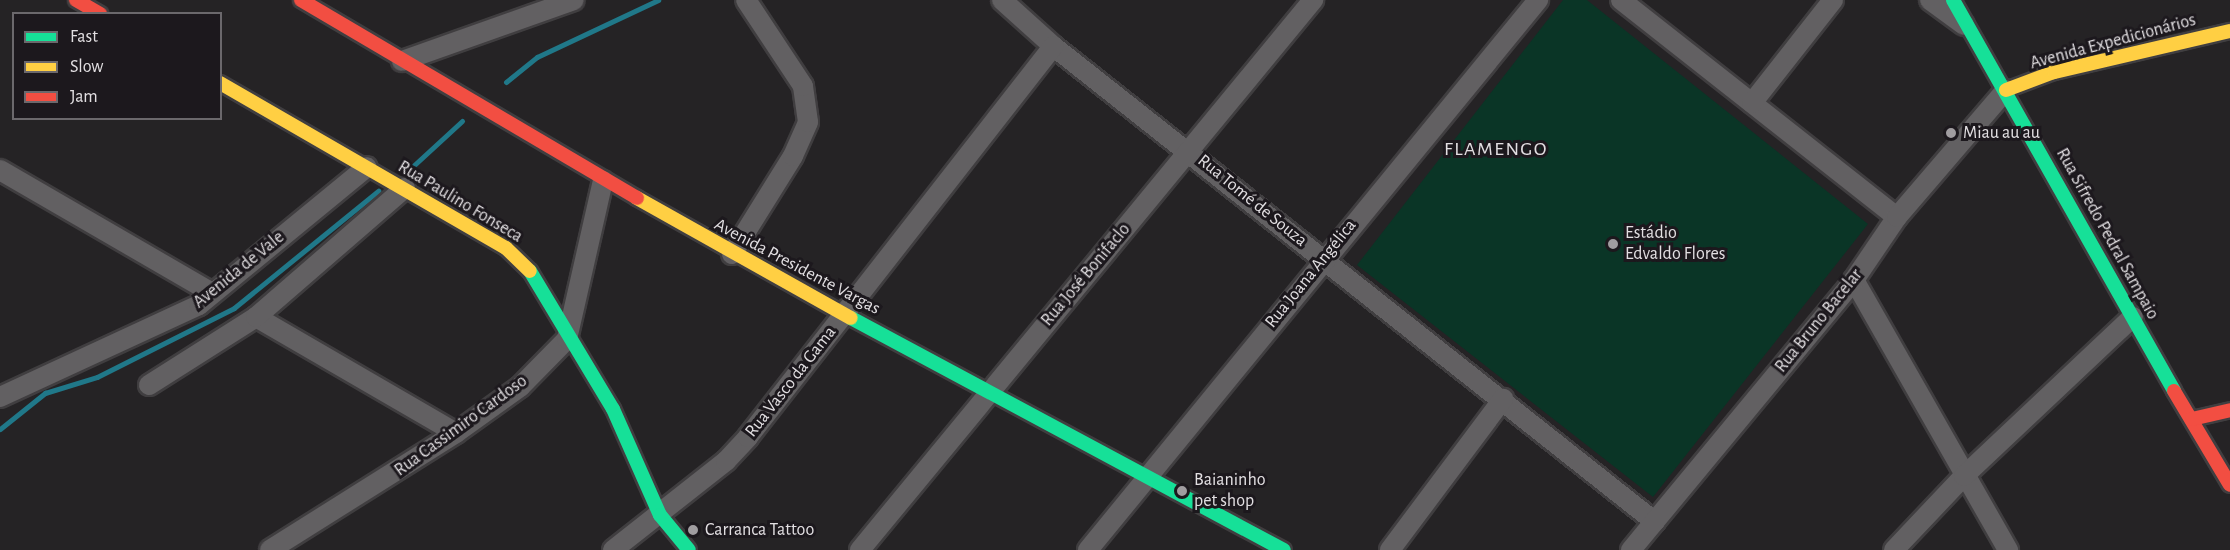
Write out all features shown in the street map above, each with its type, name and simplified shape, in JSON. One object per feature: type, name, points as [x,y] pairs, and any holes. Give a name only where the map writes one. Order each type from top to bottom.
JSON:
[{"type":"main road","points":[[76,0],[97,12]]},
{"type":"main road","name":"Avenida Presidente Vargas","points":[[301,0],[603,181],[732,254],[989,391],[1145,478],[1284,550]]},
{"type":"main road","name":"Rua Sifredo Pedral Sampaio","points":[[1953,0],[2230,485]]},
{"type":"main road","name":"Avenida Expedicionários","points":[[2006,90],[2054,72],[2230,31]]},
{"type":"main road","name":"Rua Paulino Fonseca","points":[[222,84],[405,188],[526,265],[640,461],[660,515],[689,550]]},
{"type":"main road","points":[[2192,419],[2230,410]]},
{"type":"street","points":[[402,61],[534,7],[574,0]]},
{"type":"street","points":[[732,254],[793,156],[808,122],[803,86],[746,0]]},
{"type":"street","name":"Rua Tomé de Souza","points":[[1002,0],[1053,46],[1189,150],[1655,522]]},
{"type":"street","name":"Rua José Bonifaclo","points":[[860,550],[1313,0]]},
{"type":"street","name":"Rua Joana Angélica","points":[[1088,550],[1323,258],[1538,0]]},
{"type":"street","points":[[1621,0],[1897,217]]},
{"type":"street","points":[[1752,103],[1833,0]]},
{"type":"street","points":[[1930,0],[1967,27]]},
{"type":"street","name":"Rua Vasco da Gama","points":[[617,549],[726,461],[845,314],[1053,46]]},
{"type":"street","name":"Rua Bruno Bacelar","points":[[1631,550],[1854,280],[1897,217],[2006,90]]},
{"type":"street","name":"Avenida de Vale","points":[[0,397],[139,336],[212,293],[367,166]]},
{"type":"street","points":[[0,170],[212,293]]},
{"type":"street","points":[[567,339],[603,181]]},
{"type":"street","points":[[149,385],[256,317],[405,188]]},
{"type":"street","points":[[1854,280],[2008,550]]},
{"type":"street","points":[[256,317],[456,434]]},
{"type":"street","points":[[1894,550],[1964,476],[2133,318]]},
{"type":"street","name":"Rua Cassimiro Cardoso","points":[[270,550],[456,434],[520,387],[567,339]]},
{"type":"street","points":[[1390,550],[1503,399]]},
{"type":"green space","name":"Estádio Edvaldo Flores","points":[[1563,0],[1587,0],[1868,224],[1653,497],[1357,265]]},
{"type":"waterway","points":[[506,82],[537,57],[658,0]]},
{"type":"waterway","points":[[412,167],[462,121]]},
{"type":"waterway","points":[[0,429],[45,393],[97,377],[234,308],[378,191]]},
{"type":"traffic: fast","points":[[1953,0],[2174,391]]},
{"type":"traffic: fast","points":[[530,271],[613,409],[660,515],[689,550]]},
{"type":"traffic: fast","points":[[851,318],[1284,550]]},
{"type":"traffic: slow","points":[[2006,90],[2054,72],[2230,31]]},
{"type":"traffic: slow","points":[[222,84],[506,248],[530,271]]},
{"type":"traffic: slow","points":[[637,198],[851,318]]},
{"type":"traffic: jam","points":[[76,0],[97,12]]},
{"type":"traffic: jam","points":[[301,0],[637,198]]},
{"type":"traffic: jam","points":[[2174,391],[2230,485]]},
{"type":"traffic: jam","points":[[2192,419],[2230,410]]},
{"type":"place","name":"Miau au au","points":[[1951,133]]},
{"type":"place","name":"Estádio Edvaldo Flores","points":[[1613,244]]},
{"type":"place","name":"Baianinho pet shop","points":[[1182,491]]},
{"type":"place","name":"Carranca Tattoo","points":[[693,530]]},
{"type":"district","name":"FLAMENGO","points":[[1496,149]]}]
